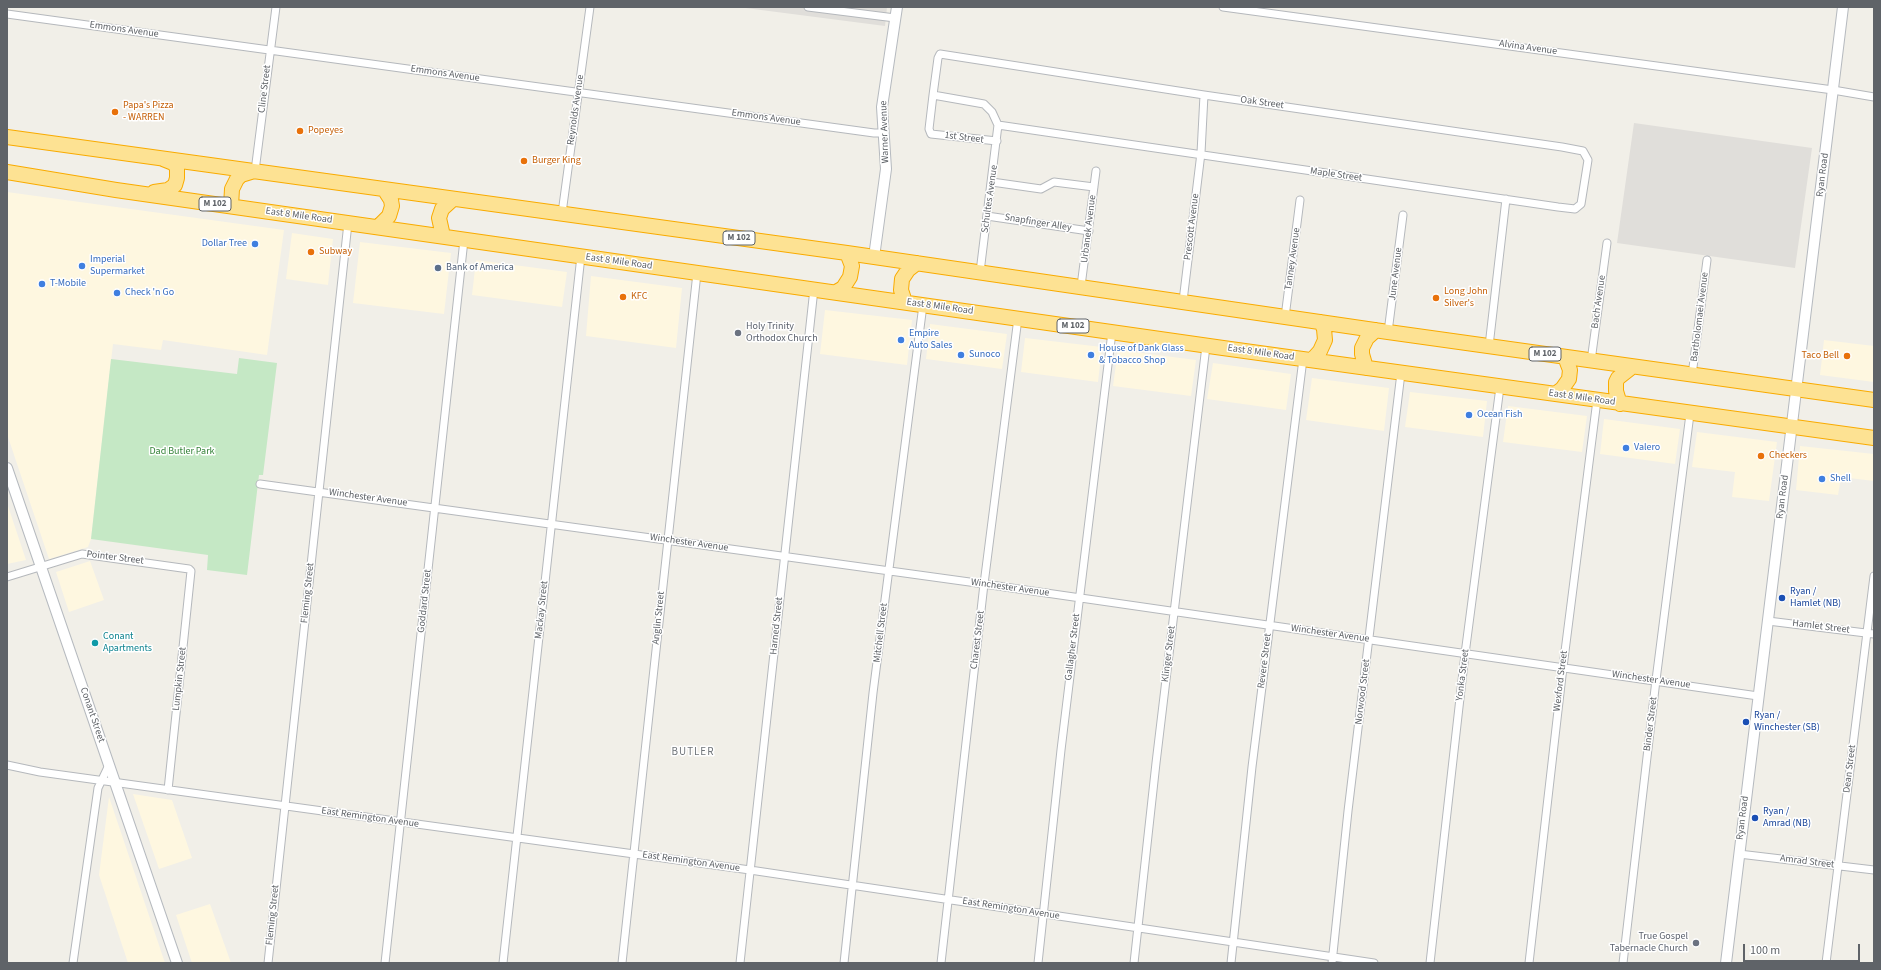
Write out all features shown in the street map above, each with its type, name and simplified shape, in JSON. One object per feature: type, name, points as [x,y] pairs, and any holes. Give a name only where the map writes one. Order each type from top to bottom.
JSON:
[{"type":"highway","name":"M 102","points":[[7,137],[847,253],[1632,367],[1874,400]]},
{"type":"highway","points":[[120,190],[159,191],[168,190],[175,185],[178,172],[173,163],[148,156]]},
{"type":"highway","points":[[231,206],[232,189],[237,179],[241,175],[255,171]]},
{"type":"highway","name":"East 8 Mile Road","points":[[7,172],[464,240],[923,304],[1206,346],[1791,428],[1874,438]]},
{"type":"highway","points":[[378,227],[389,216],[392,206],[391,200],[384,189]]},
{"type":"highway","points":[[443,236],[439,218],[442,209],[453,198]]},
{"type":"highway","points":[[836,292],[843,288],[850,277],[852,266],[847,253]]},
{"type":"highway","points":[[905,302],[901,290],[902,279],[908,270],[917,263]]},
{"type":"highway","points":[[1307,360],[1320,351],[1324,340],[1324,329],[1321,322]]},
{"type":"highway","points":[[1366,368],[1362,348],[1367,338],[1382,331]]},
{"type":"highway","points":[[1555,394],[1562,389],[1569,379],[1570,370],[1565,357]]},
{"type":"highway","points":[[1620,404],[1616,391],[1616,382],[1618,378],[1632,367]]},
{"type":"main road","name":"Warner Avenue","points":[[874,257],[886,169],[882,107],[896,7]]},
{"type":"main road","name":"Ryan Road","points":[[1726,963],[1843,7]]},
{"type":"main road","name":"Conant Street","points":[[7,468],[32,542],[42,566],[57,614],[177,963]]},
{"type":"street","name":"Cline Street","points":[[255,171],[276,7]]},
{"type":"street","name":"Reynolds Avenue","points":[[562,213],[590,7]]},
{"type":"street","points":[[808,7],[895,18]]},
{"type":"street","name":"Alvina Avenue","points":[[1223,7],[1833,90],[1874,97]]},
{"type":"street","name":"Emmons Avenue","points":[[7,14],[579,93],[883,133]]},
{"type":"street","name":"Oak Street","points":[[933,95],[938,58],[940,54],[1583,151]]},
{"type":"street","points":[[933,95],[984,104],[992,112],[998,125]]},
{"type":"street","name":"1st Street","points":[[933,95],[929,129],[931,134],[997,141]]},
{"type":"street","name":"Prescott Avenue","points":[[1182,302],[1201,154],[1204,95]]},
{"type":"street","name":"Maple Street","points":[[998,125],[1201,154],[1319,173],[1506,199],[1558,208],[1574,209],[1581,204],[1588,160],[1583,151]]},
{"type":"street","name":"Schultes Avenue","points":[[980,272],[998,125]]},
{"type":"street","name":"Urbanek Avenue","points":[[1081,286],[1096,171]]},
{"type":"street","points":[[992,182],[1041,189],[1054,182],[1094,187]]},
{"type":"street","points":[[1489,346],[1506,199]]},
{"type":"street","name":"Tanney Avenue","points":[[1285,317],[1300,200]]},
{"type":"street","name":"Snapfinger Alley","points":[[987,216],[1089,231]]},
{"type":"street","name":"June Avenue","points":[[1382,331],[1403,216]]},
{"type":"street","name":"Fleming Street","points":[[268,963],[348,223]]},
{"type":"street","name":"Goddard Street","points":[[385,963],[464,240]]},
{"type":"street","name":"Bach Avenue","points":[[1591,361],[1607,243]]},
{"type":"street","name":"Mackay Street","points":[[503,963],[581,256]]},
{"type":"street","name":"Bartholomaei Avenue","points":[[1692,375],[1707,260]]},
{"type":"street","name":"Anglin Street","points":[[622,963],[697,273]]},
{"type":"street","name":"Harned Street","points":[[740,963],[814,289]]},
{"type":"street","name":"Mitchell Street","points":[[844,963],[888,571],[923,304]]},
{"type":"street","name":"Charest Street","points":[[941,963],[984,584],[1018,318]]},
{"type":"street","name":"Gallagher Street","points":[[1038,963],[1079,598],[1112,332]]},
{"type":"street","name":"Klinger Street","points":[[1134,963],[1206,346]]},
{"type":"street","name":"Revere Street","points":[[1231,963],[1269,625],[1307,360]]},
{"type":"street","name":"Norwood Street","points":[[1332,960],[1402,373]]},
{"type":"street","name":"Yonka Street","points":[[1430,963],[1465,654],[1500,387]]},
{"type":"street","name":"Wexford Street","points":[[1529,963],[1563,667],[1597,400]]},
{"type":"street","name":"Binder Street","points":[[1623,963],[1656,680],[1690,414]]},
{"type":"street","name":"Winchester Avenue","points":[[260,484],[984,584],[1465,654],[1656,680],[1758,696]]},
{"type":"street","name":"Pointer Street","points":[[7,577],[85,553],[190,569]]},
{"type":"street","name":"Lumpkin Street","points":[[168,790],[190,569]]},
{"type":"street","name":"Dean Street","points":[[1826,963],[1870,633],[1874,576]]},
{"type":"street","name":"Hamlet Street","points":[[1768,621],[1870,633]]},
{"type":"street","name":"East Remington Avenue","points":[[7,765],[40,772],[115,783],[750,870],[948,899],[1233,942],[1332,960],[1374,963]]},
{"type":"street","points":[[73,963],[98,788],[109,765]]},
{"type":"street","name":"Amrad Street","points":[[1739,854],[1874,870]]},
{"type":"shaded area","points":[[738,7],[887,7],[885,26]]},
{"type":"shaded area","points":[[1634,123],[1812,148],[1795,268],[1617,243]]},
{"type":"shaded area","points":[[7,192],[284,230],[267,355],[163,340],[161,350],[113,344],[91,539],[88,547],[49,559],[7,434]]},
{"type":"shaded area","points":[[292,233],[333,239],[328,285],[286,279]]},
{"type":"shaded area","points":[[360,242],[451,253],[444,314],[353,303]]},
{"type":"shaded area","points":[[476,260],[567,272],[562,307],[472,295]]},
{"type":"shaded area","points":[[591,276],[682,288],[676,348],[586,336]]},
{"type":"shaded area","points":[[825,310],[912,320],[907,365],[820,354]]},
{"type":"shaded area","points":[[930,324],[1007,334],[1002,369],[926,359]]},
{"type":"shaded area","points":[[1025,338],[1102,347],[1098,382],[1021,372]]},
{"type":"shaded area","points":[[1824,340],[1874,346],[1874,382],[1820,375]]},
{"type":"shaded area","points":[[1118,350],[1196,360],[1191,396],[1113,386]]},
{"type":"shaded area","points":[[1213,363],[1291,374],[1286,410],[1207,399]]},
{"type":"shaded area","points":[[1312,378],[1389,388],[1384,431],[1306,420]]},
{"type":"shaded area","points":[[1410,392],[1487,401],[1483,437],[1405,427]]},
{"type":"shaded area","points":[[1508,406],[1587,416],[1582,452],[1503,442]]},
{"type":"shaded area","points":[[1604,419],[1680,429],[1675,464],[1600,454]]},
{"type":"shaded area","points":[[1697,432],[1777,442],[1769,501],[1732,497],[1735,472],[1692,467]]},
{"type":"shaded area","points":[[1800,446],[1874,454],[1874,481],[1841,477],[1838,495],[1796,490]]},
{"type":"shaded area","points":[[7,503],[26,560],[7,564]]},
{"type":"shaded area","points":[[90,561],[104,600],[69,612],[56,572]]},
{"type":"shaded area","points":[[133,794],[172,800],[192,858],[159,869]]},
{"type":"shaded area","points":[[109,797],[165,963],[128,963],[99,875]]},
{"type":"shaded area","points":[[210,904],[231,963],[192,963],[176,915]]},
{"type":"green space","name":"Dad Butler Park","points":[[239,358],[277,363],[263,475],[259,475],[247,575],[207,570],[208,555],[91,539],[111,359],[237,374]]},
{"type":"place","name":"Papa's Pizza - WARREN","points":[[115,112]]},
{"type":"place","name":"Popeyes","points":[[300,131]]},
{"type":"place","name":"Burger King","points":[[524,161]]},
{"type":"place","name":"Dollar Tree","points":[[255,244]]},
{"type":"place","name":"Subway","points":[[311,252]]},
{"type":"place","name":"Imperial Supermarket","points":[[82,266]]},
{"type":"place","name":"Bank of America","points":[[438,268]]},
{"type":"place","name":"T-Mobile","points":[[42,284]]},
{"type":"place","name":"Check 'n Go","points":[[117,293]]},
{"type":"place","name":"KFC","points":[[623,297]]},
{"type":"place","name":"Long John Silver's","points":[[1436,298]]},
{"type":"place","name":"Holy Trinity Orthodox Church","points":[[738,333]]},
{"type":"place","name":"Empire Auto Sales","points":[[901,340]]},
{"type":"place","name":"Sunoco","points":[[961,355]]},
{"type":"place","name":"House of Dank Glass & Tobacco Shop","points":[[1091,355]]},
{"type":"place","name":"Taco Bell","points":[[1847,356]]},
{"type":"place","name":"Ocean Fish","points":[[1469,415]]},
{"type":"place","name":"Valero","points":[[1626,448]]},
{"type":"place","name":"Checkers","points":[[1761,456]]},
{"type":"place","name":"Shell","points":[[1822,479]]},
{"type":"place","name":"Ryan / Hamlet (NB)","points":[[1782,598]]},
{"type":"place","name":"Conant Apartments","points":[[95,643]]},
{"type":"place","name":"Ryan / Winchester (SB)","points":[[1746,722]]},
{"type":"place","name":"Ryan / Amrad (NB)","points":[[1755,818]]},
{"type":"place","name":"True Gospel Tabernacle Church","points":[[1696,943]]},
{"type":"district","name":"BUTLER","points":[[693,753]]}]
